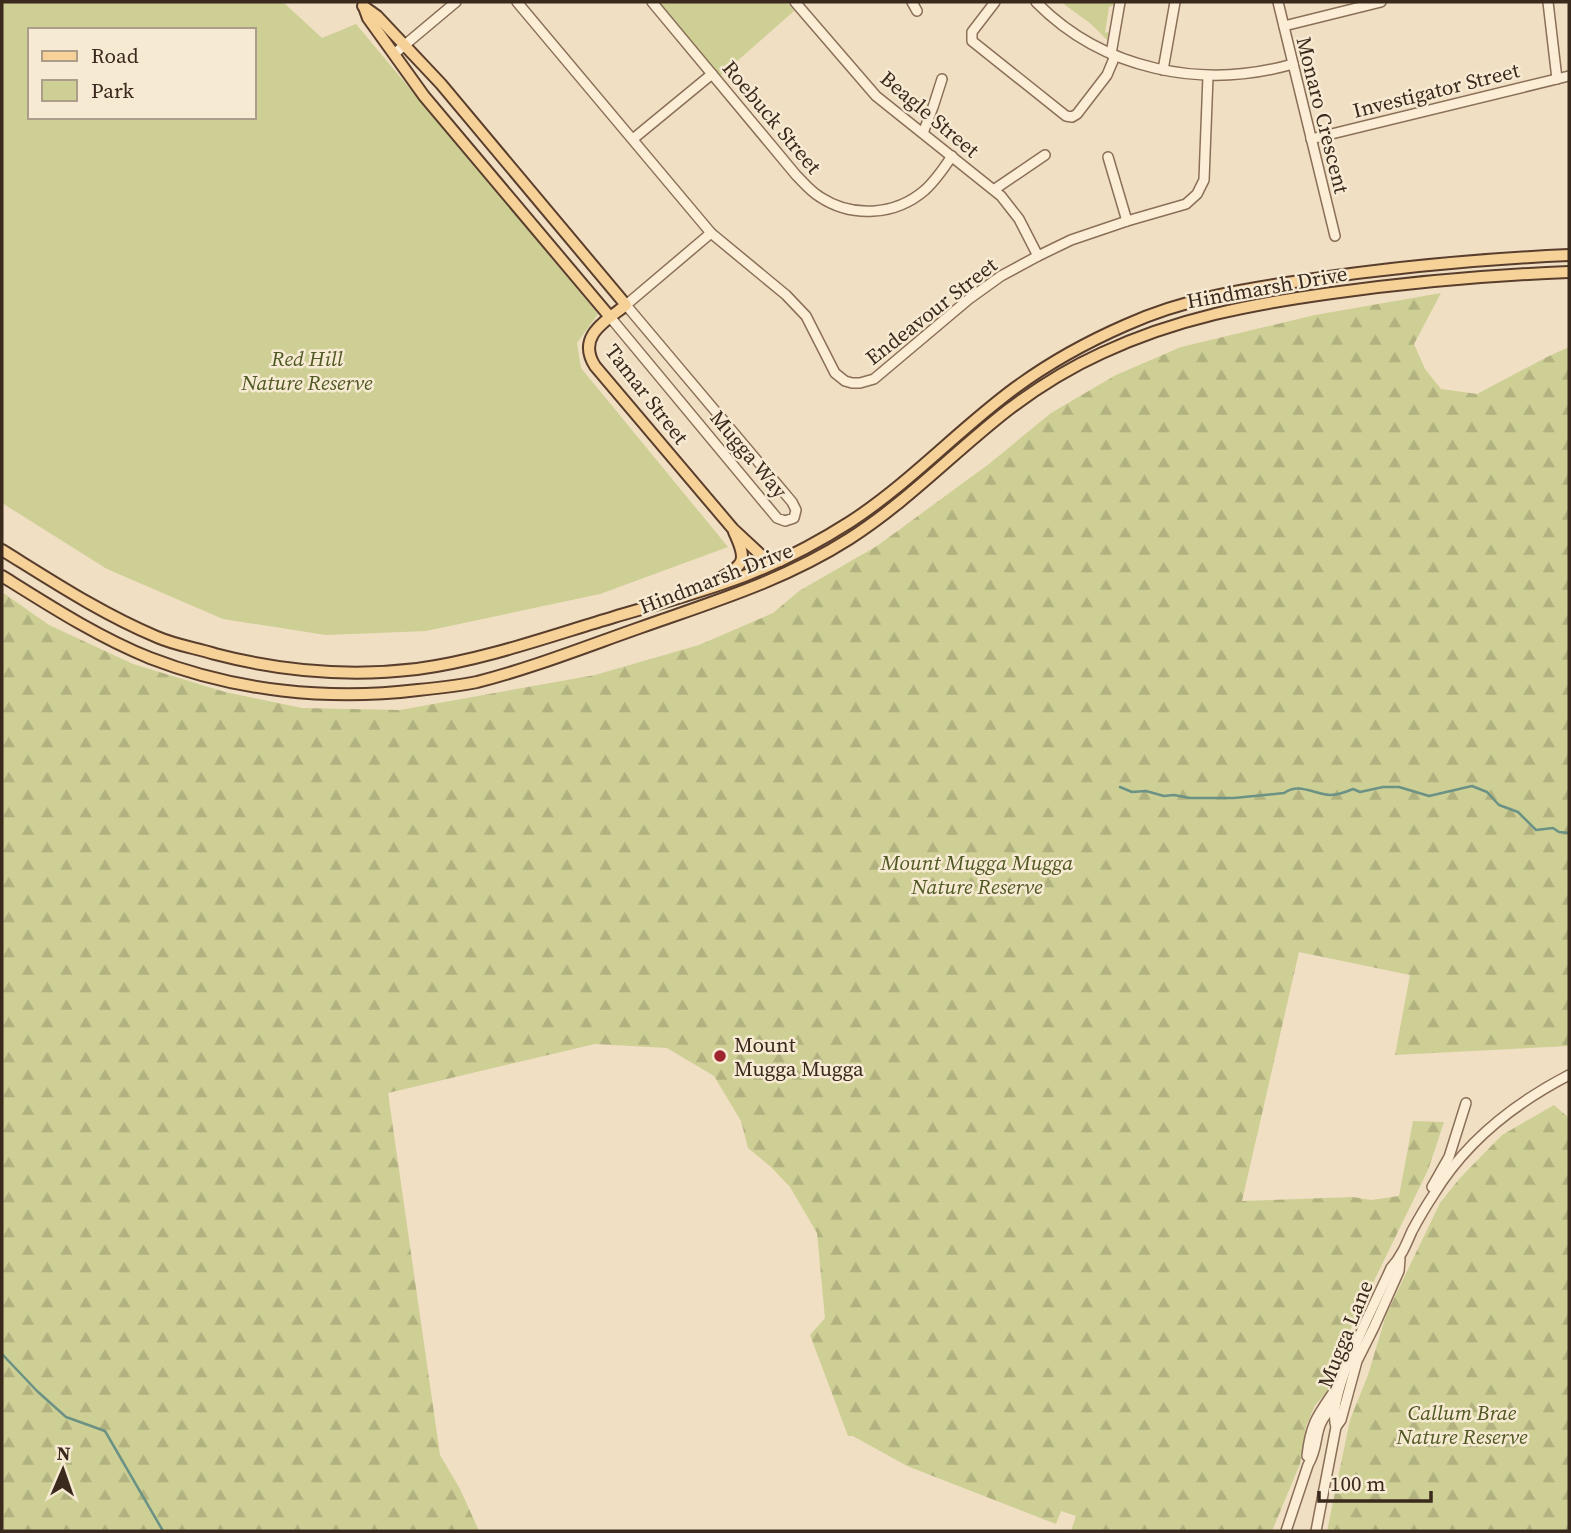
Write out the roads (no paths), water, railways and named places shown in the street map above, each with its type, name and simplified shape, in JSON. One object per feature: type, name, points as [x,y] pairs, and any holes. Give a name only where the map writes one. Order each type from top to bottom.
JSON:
[{"type":"main road","name":"Mugga Way","points":[[362,4],[377,16],[440,84],[626,304]]},
{"type":"main road","name":"Mugga Way","points":[[362,4],[368,18],[424,96],[610,317]]},
{"type":"main road","name":"Hindmarsh Drive","points":[[2,550],[97,608],[161,639],[239,660],[285,668],[334,672],[418,669],[481,657],[743,577],[780,561],[827,536],[890,494],[998,401],[1032,376],[1080,347],[1142,318],[1221,295],[1336,276],[1458,262],[1569,255]]},
{"type":"main road","name":"Hindmarsh Drive","points":[[2,576],[74,621],[146,656],[191,672],[226,680],[285,691],[346,695],[384,694],[474,682],[538,664],[731,596],[800,567],[852,537],[898,505],[1008,410],[1045,384],[1102,353],[1148,334],[1212,314],[1304,297],[1422,282],[1569,272]]},
{"type":"main road","name":"Tamar Street","points":[[626,304],[596,330],[590,339],[588,348],[591,360],[733,529],[762,556],[780,561]]},
{"type":"main road","name":"Tamar Street","points":[[705,589],[741,562],[742,550],[733,529]]},
{"type":"street","points":[[394,54],[456,2]]},
{"type":"street","name":"Endeavour Street","points":[[517,2],[711,233],[806,316],[835,373],[852,383],[874,379],[969,299],[1001,276],[1038,256],[1071,240],[1186,204],[1194,199],[1204,176],[1208,76]]},
{"type":"street","name":"Roebuck Street","points":[[652,2],[796,175],[818,196],[857,211],[889,209],[906,203],[926,189],[952,156]]},
{"type":"street","name":"Beagle Street","points":[[797,2],[876,96],[995,189],[1015,212],[1038,256]]},
{"type":"street","points":[[912,2],[918,11]]},
{"type":"street","points":[[995,2],[972,32],[972,41],[1066,116],[1072,117],[1107,75],[1113,55],[1120,2]]},
{"type":"street","points":[[1036,2],[1073,33],[1113,55],[1139,65],[1208,76],[1259,72],[1293,64]]},
{"type":"street","points":[[1163,70],[1175,2]]},
{"type":"street","name":"Monaro Crescent","points":[[1278,2],[1335,236]]},
{"type":"street","points":[[1284,26],[1381,2]]},
{"type":"street","points":[[1548,2],[1557,79]]},
{"type":"street","points":[[633,139],[712,74]]},
{"type":"street","name":"Investigator Street","points":[[1311,139],[1569,76]]},
{"type":"street","points":[[923,133],[942,79]]},
{"type":"street","points":[[995,189],[1045,155]]},
{"type":"street","points":[[1108,157],[1126,221]]},
{"type":"street","name":"Tamar Street","points":[[626,304],[711,233]]},
{"type":"street","name":"Mugga Way","points":[[610,317],[777,518],[785,521],[794,518],[796,510],[792,502],[626,304]]},
{"type":"street","name":"Mugga Lane","points":[[1336,1427],[1333,1419],[1349,1360],[1391,1268],[1401,1257],[1423,1212],[1446,1175],[1478,1138],[1515,1108],[1550,1084],[1569,1075]]},
{"type":"street","points":[[1423,1212],[1433,1184],[1449,1157],[1466,1103]]},
{"type":"street","name":"Mugga Lane","points":[[1316,1531],[1336,1427],[1341,1420],[1357,1361],[1399,1271],[1401,1257]]},
{"type":"street","points":[[1308,1465],[1312,1427],[1342,1379]]},
{"type":"street","points":[[1286,1531],[1313,1457],[1321,1422],[1327,1412],[1346,1398]]},
{"type":"waterway","points":[[1120,787],[1132,792],[1146,791],[1164,796],[1234,798],[1284,793],[1295,789],[1330,795],[1353,789],[1360,792],[1383,787],[1399,787],[1429,796],[1472,786],[1487,792],[1499,805],[1518,812],[1536,830],[1553,828],[1569,833]]},
{"type":"waterway","points":[[2,1354],[66,1417],[105,1431],[163,1531]]},
{"type":"place","name":"Mount Mugga Mugga","points":[[720,1056]]},
{"type":"park label","name":"Red Hill Nature Reserve","points":[[307,370]]},
{"type":"park label","name":"Mount Mugga Mugga Nature Reserve","points":[[977,874]]},
{"type":"park label","name":"Callum Brae Nature Reserve","points":[[1462,1424]]}]
